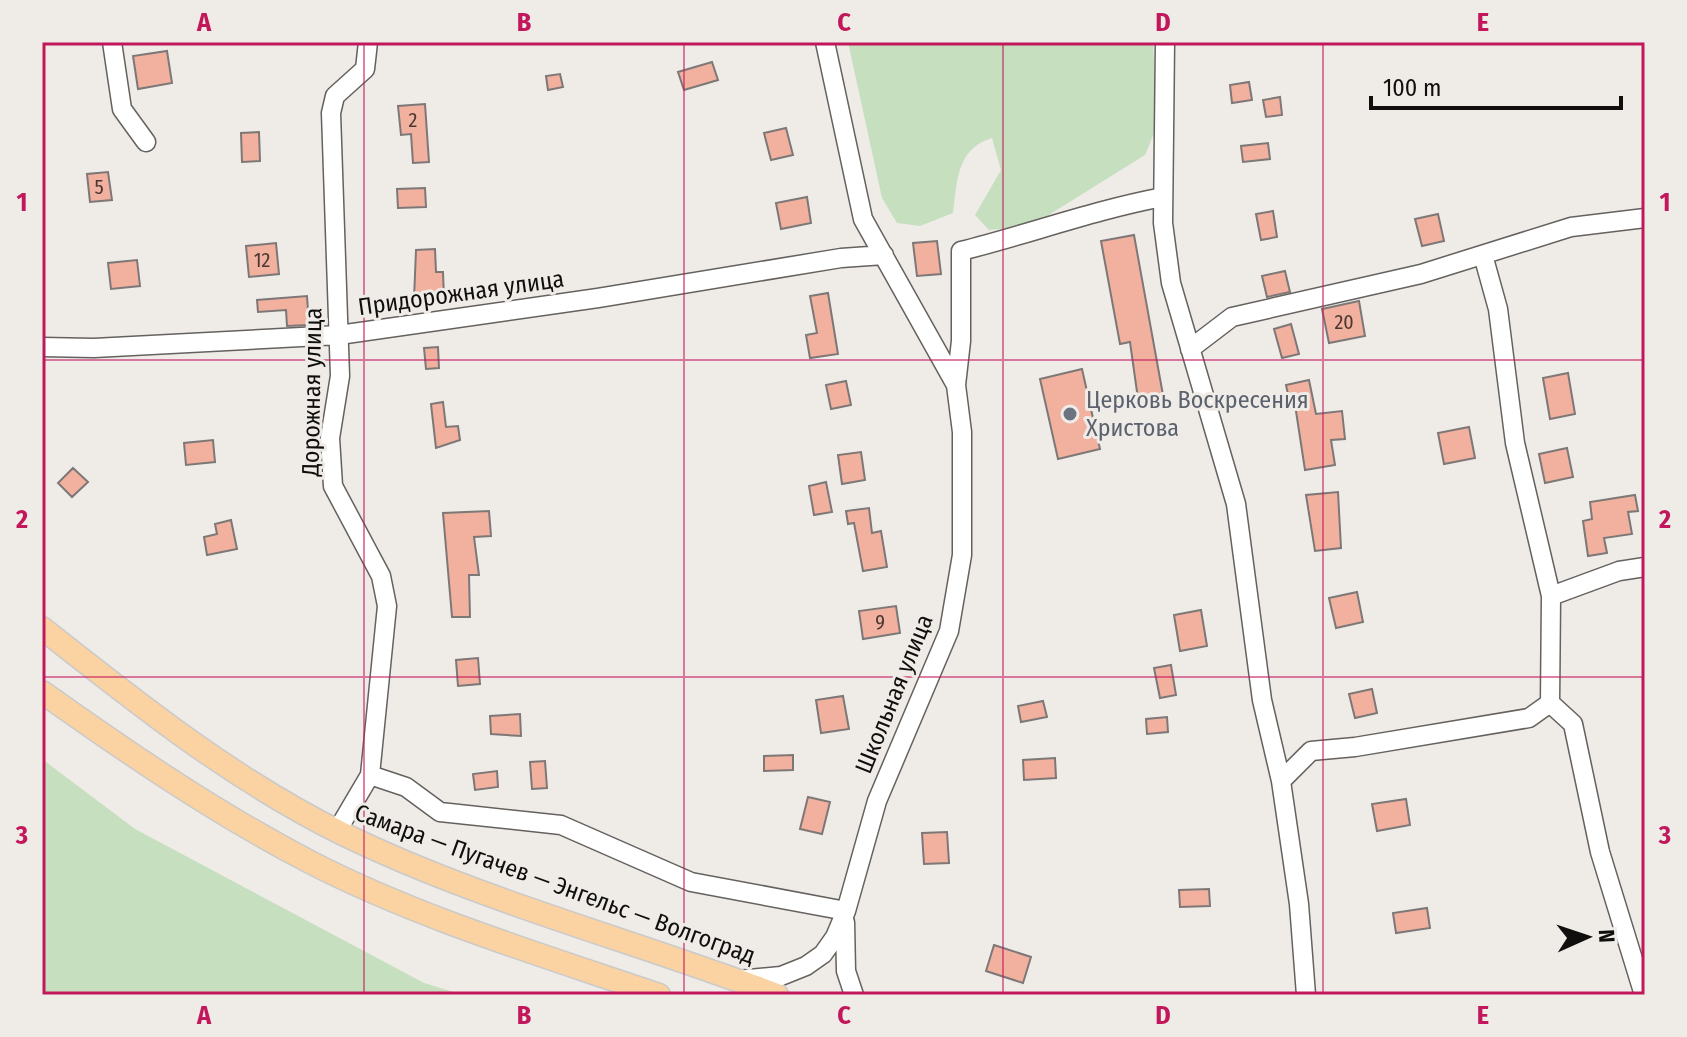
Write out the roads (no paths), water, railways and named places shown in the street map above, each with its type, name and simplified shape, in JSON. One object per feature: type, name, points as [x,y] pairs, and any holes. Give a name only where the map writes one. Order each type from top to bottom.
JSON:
[{"type":"main road","name":"Самара — Пугачев — Энгельс — Волгоград","points":[[42,628],[191,744],[337,831],[482,890],[777,995]]},
{"type":"main road","points":[[42,692],[222,814],[310,862],[412,907],[659,995]]},
{"type":"street","points":[[112,42],[122,109],[146,142]]},
{"type":"street","name":"Дорожная улица","points":[[337,831],[370,775],[387,606],[381,576],[333,486],[330,438],[340,376],[331,113],[335,96],[365,69],[368,42]]},
{"type":"street","name":"Школьная улица","points":[[737,980],[781,976],[806,966],[823,954],[846,911],[877,801],[949,631],[962,555],[962,432],[956,385],[863,219],[825,42]]},
{"type":"street","points":[[1165,42],[1163,197],[1171,283],[1236,504],[1262,700],[1281,781],[1299,904],[1306,995]]},
{"type":"street","points":[[956,385],[961,341],[961,251],[1032,234],[1113,206],[1163,197]]},
{"type":"street","points":[[1190,349],[1232,317],[1421,274],[1571,227],[1645,218]]},
{"type":"street","name":"Придорожная улица","points":[[42,347],[94,348],[287,335],[339,335],[841,258],[884,255]]},
{"type":"street","points":[[1483,255],[1498,309],[1515,443],[1551,596],[1550,703],[1573,724],[1600,852],[1644,995]]},
{"type":"street","points":[[1551,596],[1619,571],[1645,567]]},
{"type":"street","points":[[1281,781],[1311,751],[1355,747],[1529,718],[1550,703]]},
{"type":"street","points":[[370,775],[406,787],[440,812],[561,825],[691,882],[846,911],[843,948],[854,995]]},
{"type":"place","name":"Церковь Воскресения Христова","points":[[1070,414]]}]
